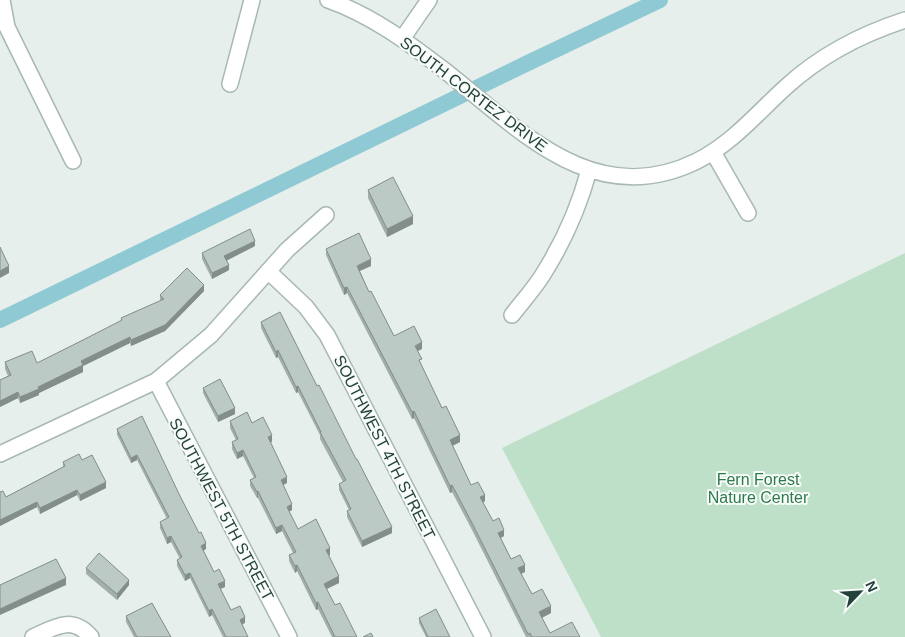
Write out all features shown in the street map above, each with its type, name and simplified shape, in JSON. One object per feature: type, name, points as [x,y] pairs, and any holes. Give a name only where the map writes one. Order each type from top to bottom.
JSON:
[{"type":"street","points":[[2,0],[7,27],[73,161]]},
{"type":"street","points":[[230,84],[252,0]]},
{"type":"street","name":"SOUTH CORTEZ DRIVE","points":[[328,0],[362,15],[402,39],[483,103],[545,148],[572,164],[588,170],[627,176],[653,176],[681,168],[713,152],[731,139],[788,85],[812,66],[851,42],[880,28],[905,20]]},
{"type":"street","points":[[402,39],[429,0]]},
{"type":"street","points":[[713,152],[748,213]]},
{"type":"street","points":[[512,316],[542,277],[559,247],[584,188],[588,170]]},
{"type":"street","points":[[0,454],[156,381],[211,335],[287,250],[326,214]]},
{"type":"street","name":"SOUTHWEST 4TH STREET","points":[[268,271],[306,307],[327,335],[483,637]]},
{"type":"street","name":"SOUTHWEST 5TH STREET","points":[[156,381],[289,637]]},
{"type":"street","points":[[33,637],[59,625],[74,624],[85,630],[92,637]]},
{"type":"green space","name":"Fern Forest Nature Center","points":[[905,253],[905,637],[601,637],[502,448]]},
{"type":"building","points":[[393,177],[413,216],[387,229],[368,190]]},
{"type":"building","points":[[250,229],[255,241],[224,256],[229,265],[212,273],[202,253]]},
{"type":"building","points":[[359,233],[371,259],[357,266],[369,292],[371,291],[394,336],[414,326],[422,342],[415,346],[422,359],[419,360],[442,408],[446,406],[460,435],[450,440],[471,485],[478,482],[485,495],[480,497],[493,521],[499,518],[504,530],[498,533],[511,559],[520,555],[525,565],[518,568],[532,594],[542,589],[551,606],[539,612],[550,633],[572,622],[580,637],[532,637],[530,633],[528,634],[471,521],[452,485],[450,486],[414,411],[412,412],[347,287],[344,288],[326,249]]},
{"type":"building","points":[[0,247],[9,266],[0,271]]},
{"type":"building","points":[[187,268],[204,285],[165,325],[131,340],[130,337],[81,361],[83,365],[38,387],[39,389],[20,397],[18,392],[0,401],[0,380],[11,375],[5,362],[32,351],[37,363],[122,320],[121,318],[164,299],[160,295]]},
{"type":"building","points":[[280,312],[392,527],[362,541],[347,511],[351,509],[339,484],[346,480],[298,386],[296,387],[278,350],[276,352],[261,322]]},
{"type":"building","points":[[220,379],[235,408],[218,416],[203,388]]},
{"type":"building","points":[[247,412],[252,423],[263,417],[272,435],[268,437],[287,477],[281,480],[292,504],[287,507],[298,529],[316,519],[330,548],[326,550],[339,576],[324,584],[335,605],[340,603],[357,637],[335,637],[318,602],[316,603],[297,565],[295,566],[289,555],[296,552],[282,525],[276,528],[258,491],[250,480],[256,477],[243,450],[237,453],[232,442],[238,439],[230,421]]},
{"type":"building","points":[[142,416],[180,496],[199,533],[201,532],[206,543],[201,546],[214,572],[219,569],[225,581],[218,584],[231,610],[240,606],[245,617],[240,620],[248,637],[226,637],[212,609],[209,611],[190,573],[185,575],[177,560],[182,557],[171,536],[167,538],[160,522],[169,517],[137,455],[131,458],[117,429]]},
{"type":"building","points":[[79,454],[82,460],[92,455],[106,482],[80,495],[77,490],[40,508],[37,502],[0,520],[0,492],[3,491],[6,497],[65,466],[63,462]]},
{"type":"building","points":[[99,553],[129,580],[117,594],[86,568]]},
{"type":"building","points":[[56,559],[66,578],[0,609],[0,585]]},
{"type":"building","points":[[152,603],[171,637],[137,637],[126,616]]},
{"type":"building","points":[[436,609],[450,637],[428,637],[419,618]]},
{"type":"building","points":[[371,633],[373,637],[363,637]]},
{"type":"waterway","points":[[0,320],[660,0]]}]
